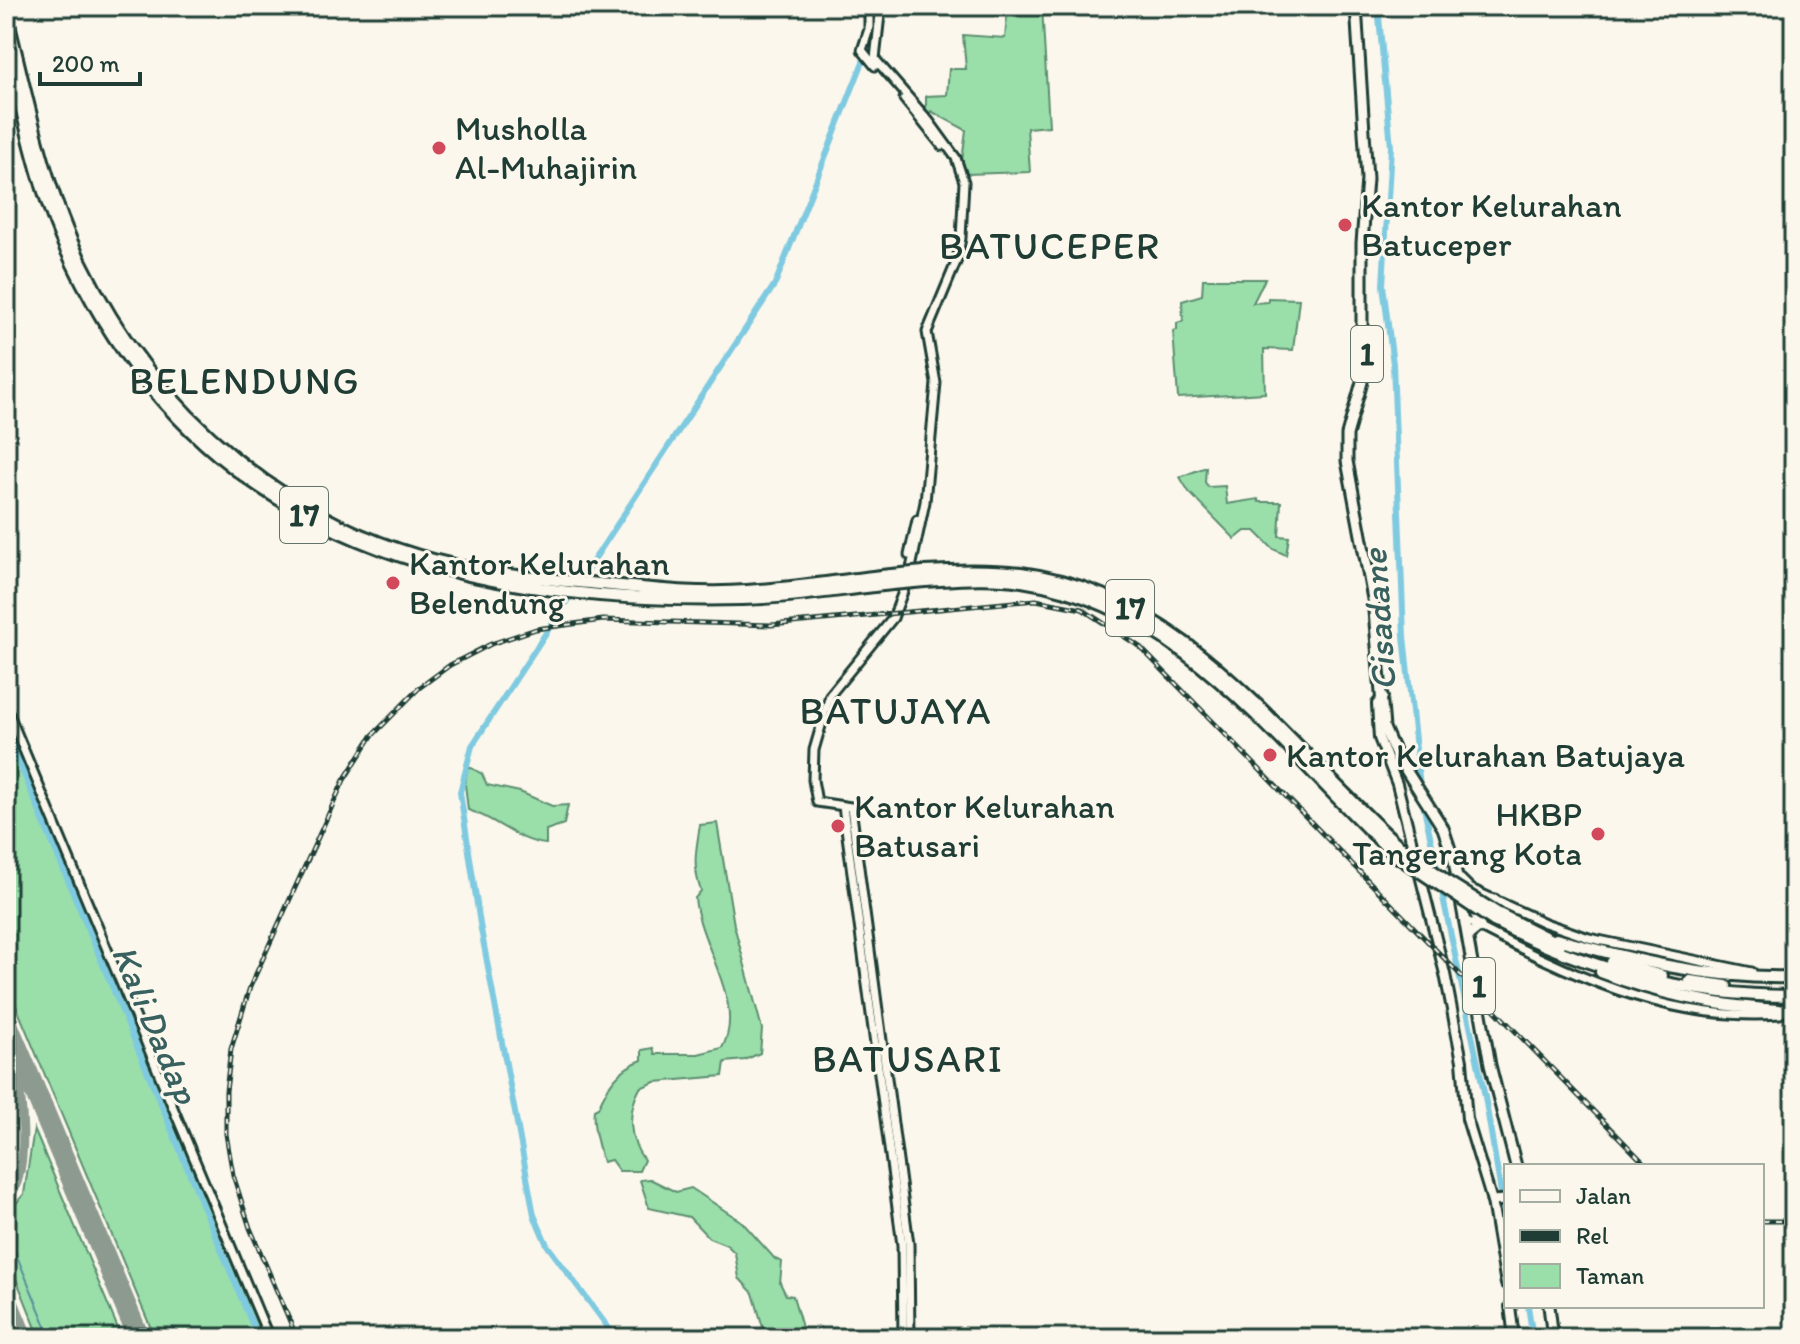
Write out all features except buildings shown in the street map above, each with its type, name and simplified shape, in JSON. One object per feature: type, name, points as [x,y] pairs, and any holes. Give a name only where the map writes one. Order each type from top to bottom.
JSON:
[{"type":"highway","name":"1","points":[[1359,6],[1372,186],[1367,254],[1367,383],[1350,451],[1359,517],[1377,597],[1381,711],[1404,763],[1450,834],[1497,1079],[1518,1164]]},
{"type":"highway","name":"17","points":[[6,13],[59,209],[110,324]]},
{"type":"highway","name":"17","points":[[6,46],[52,214],[110,324],[197,426],[255,475],[309,509],[353,531],[426,558],[588,588],[746,599],[924,576],[982,577],[1021,581],[1102,602],[1170,639],[1290,746],[1396,849],[1496,917],[1537,938],[1633,976],[1719,992],[1794,996]]},
{"type":"highway","name":"1","points":[[1435,808],[1455,865],[1490,1065],[1517,1164]]},
{"type":"highway","points":[[1469,935],[1480,926]]},
{"type":"highway","name":"17","points":[[1537,938],[1667,977],[1730,987],[1794,989]]},
{"type":"highway","points":[[1537,938],[1705,974],[1792,977]]},
{"type":"highway","points":[[1537,938],[1570,960],[1656,991],[1694,1000],[1794,1012]]},
{"type":"highway","points":[[1547,1308],[1551,1338]]},
{"type":"main road","points":[[869,6],[866,55],[947,152],[961,183],[954,255],[922,333],[932,383],[930,431]]},
{"type":"main road","points":[[881,6],[875,59],[945,142],[964,182],[960,249],[927,332],[936,372],[923,501],[906,578],[893,618],[830,695],[814,750],[815,800],[847,806],[902,1245],[903,1338]]},
{"type":"main road","points":[[6,707],[269,1338]]},
{"type":"main road","points":[[1381,711],[1379,738],[1399,790],[1440,955],[1462,1061],[1470,1138],[1498,1204],[1504,1264]]},
{"type":"main road","points":[[1461,879],[1471,889],[1545,923],[1589,938],[1738,970],[1792,977]]},
{"type":"main road","points":[[1480,926],[1475,916],[1480,904],[1495,899]]},
{"type":"main road","points":[[1467,921],[1563,970],[1642,999],[1725,1015],[1794,1012]]},
{"type":"main road","points":[[885,1096],[909,1244],[910,1338]]},
{"type":"main road","points":[[1510,1308],[1514,1338]]},
{"type":"green space","points":[[1008,6],[1042,6],[1049,126],[1027,128],[1030,172],[967,174],[962,161],[966,130],[931,111],[928,115],[922,108],[926,105],[926,96],[947,95],[949,69],[966,69],[963,35],[1005,38]]},
{"type":"green space","points":[[1203,279],[1265,279],[1253,303],[1268,302],[1268,298],[1299,299],[1293,350],[1264,349],[1265,393],[1178,398],[1173,331],[1177,330],[1177,323],[1183,321],[1182,301],[1202,295]]},
{"type":"green space","points":[[1206,467],[1205,482],[1208,487],[1225,486],[1227,504],[1258,499],[1259,502],[1281,502],[1279,536],[1289,537],[1286,555],[1273,549],[1255,531],[1245,531],[1235,539],[1189,492],[1180,477]]},
{"type":"green space","points":[[6,719],[263,1338],[155,1338],[6,982]]},
{"type":"green space","points":[[468,766],[482,774],[487,785],[520,792],[552,806],[568,805],[564,824],[546,830],[546,844],[526,839],[468,810],[465,784]]},
{"type":"green space","points":[[717,823],[734,925],[762,1029],[760,1053],[745,1060],[725,1062],[723,1076],[655,1082],[640,1088],[633,1106],[631,1125],[635,1143],[644,1160],[639,1171],[619,1171],[611,1160],[603,1162],[594,1122],[594,1110],[615,1079],[626,1068],[642,1060],[642,1050],[653,1048],[655,1054],[698,1054],[722,1048],[728,1031],[729,1013],[725,994],[698,916],[695,898],[701,891],[696,866],[700,825]]},
{"type":"green space","points":[[34,1129],[122,1338],[40,1338],[6,1254],[6,1215],[24,1194]]},
{"type":"green space","points":[[650,1179],[676,1192],[691,1188],[742,1222],[775,1259],[782,1262],[780,1283],[786,1295],[793,1296],[805,1338],[766,1338],[753,1293],[739,1278],[735,1253],[727,1245],[709,1238],[689,1217],[649,1208],[640,1180]]},
{"type":"waterway","points":[[580,581],[775,284],[868,49],[876,22],[875,6]]},
{"type":"waterway","name":"Cisadane","points":[[1378,6],[1391,147],[1383,285],[1393,364],[1404,636],[1420,787]]},
{"type":"waterway","points":[[574,590],[472,746],[460,792],[480,924],[534,1215],[547,1245],[616,1338]]},
{"type":"waterway","name":"Kali Dadap","points":[[6,731],[258,1338]]},
{"type":"waterway","name":"Cisadane","points":[[1422,798],[1438,873]]},
{"type":"waterway","name":"Cisadane","points":[[1441,888],[1485,1097],[1504,1210]]},
{"type":"waterway","points":[[6,1230],[51,1338]]},
{"type":"waterway","name":"Cisadane","points":[[1528,1308],[1533,1338]]},
{"type":"waterway","points":[[6,1326],[11,1338]]},
{"type":"taxiway","points":[[6,1022],[19,1088],[23,1142],[15,1187],[6,1201]]},
{"type":"taxiway","points":[[6,1282],[29,1338]]},
{"type":"runway","points":[[6,1022],[139,1338]]},
{"type":"railway","points":[[297,1338],[250,1228],[233,1175],[226,1134],[226,1091],[231,1049],[250,987],[344,780],[372,736],[419,688],[450,665],[491,644],[536,629],[603,620],[771,625],[1036,600],[1082,609],[1140,647],[1645,1164]]},
{"type":"railway","points":[[1764,1221],[1794,1221]]},
{"type":"place","name":"Musholla Al-Muhajirin","points":[[439,148]]},
{"type":"place","name":"Kantor Kelurahan Batuceper","points":[[1345,225]]},
{"type":"place","name":"Kantor Kelurahan Belendung","points":[[393,583]]},
{"type":"place","name":"Kantor Kelurahan Batujaya","points":[[1270,755]]},
{"type":"place","name":"Kantor Kelurahan Batusari","points":[[838,826]]},
{"type":"place","name":"HKBP Tangerang Kota","points":[[1598,834]]},
{"type":"district","name":"BATUCEPER","points":[[1050,246]]},
{"type":"district","name":"BELENDUNG","points":[[245,381]]},
{"type":"district","name":"BATUJAYA","points":[[896,711]]},
{"type":"district","name":"BATUSARI","points":[[908,1059]]}]
